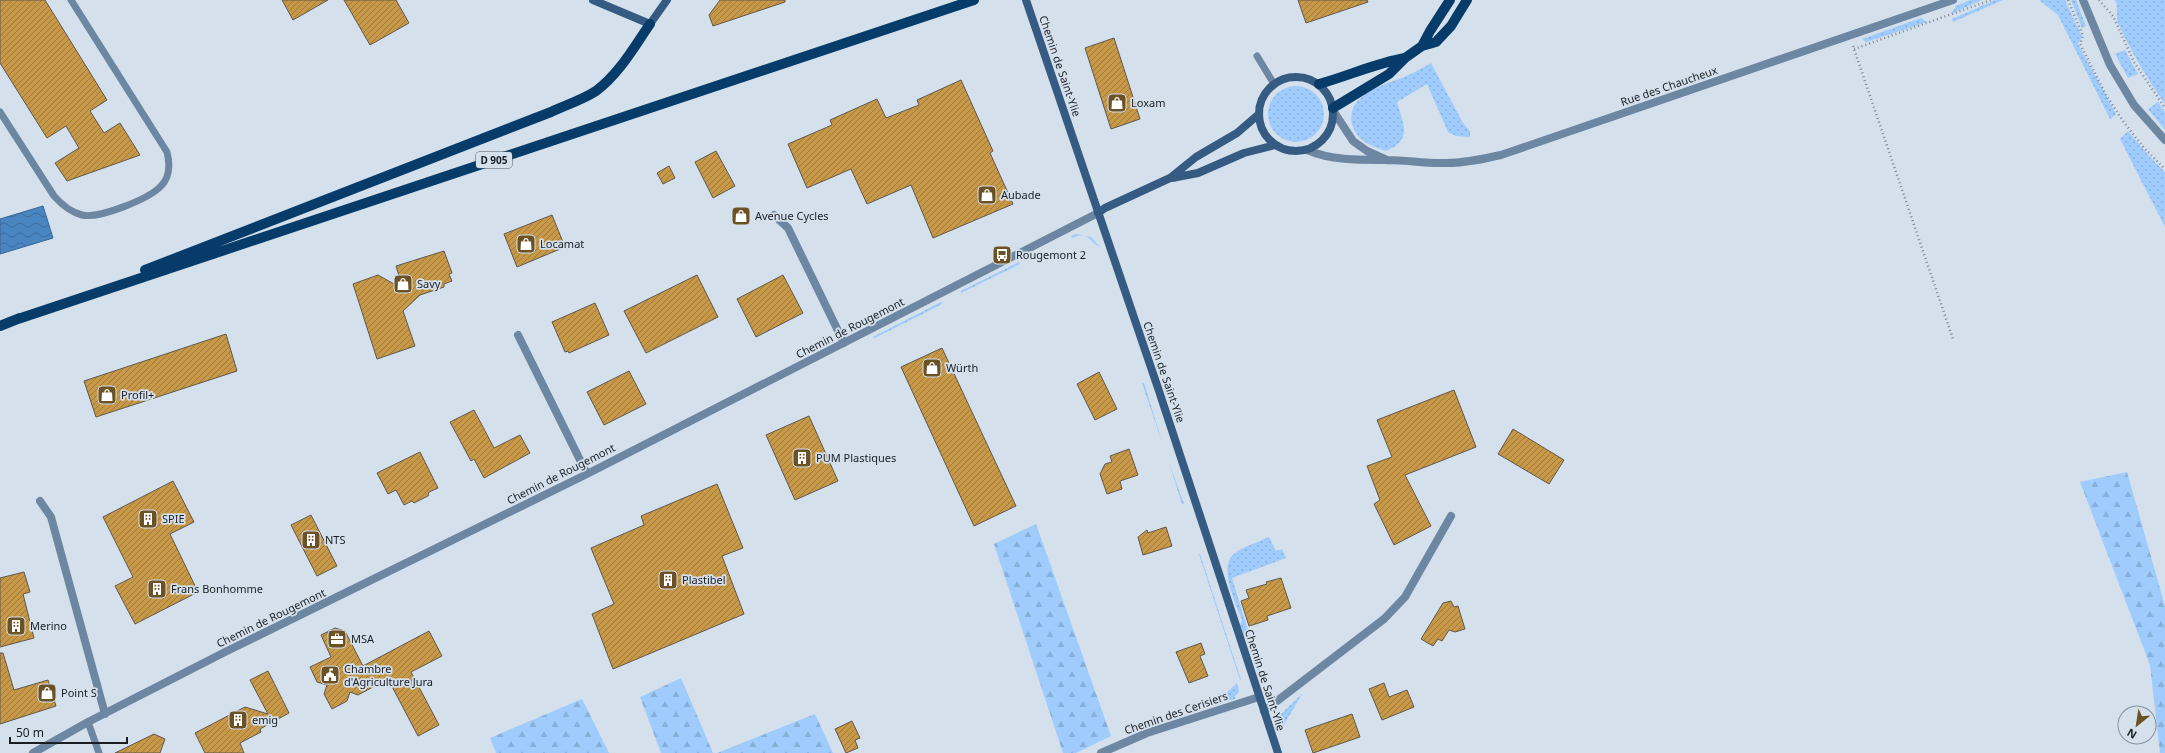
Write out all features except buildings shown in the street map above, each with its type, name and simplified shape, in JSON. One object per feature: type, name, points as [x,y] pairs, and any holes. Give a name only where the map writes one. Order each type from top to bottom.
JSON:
[{"type":"main road","name":"D 905","points":[[0,326],[974,0]]},
{"type":"main road","points":[[1422,46],[1450,0]]},
{"type":"main road","points":[[1334,110],[1389,74],[1405,58],[1422,46],[1436,42],[1451,26],[1467,0]]},
{"type":"main road","points":[[15,320],[551,112],[595,91],[607,81],[617,70],[650,24]]},
{"type":"main road","points":[[1319,84],[1357,74],[1389,61],[1405,58]]},
{"type":"street","points":[[593,0],[650,24],[667,0]]},
{"type":"street","name":"Chemin de Saint-Ylie","points":[[1026,0],[1278,753]]},
{"type":"street","name":"Rue des Chaucheux","points":[[1307,150],[1320,156],[1367,162],[1387,160],[1447,164],[1501,155],[1953,0]]},
{"type":"street","points":[[2083,0],[2110,65],[2134,105],[2165,140]]},
{"type":"street","points":[[1294,77],[1310,79],[1319,84],[1328,95],[1334,110],[1331,129],[1327,136],[1321,142],[1307,150],[1296,152],[1285,150],[1275,145],[1265,134],[1259,114],[1261,100],[1274,84],[1283,79],[1294,77]]},
{"type":"street","name":"Rue des Chaucheux","points":[[1334,110],[1353,141],[1362,148],[1387,160]]},
{"type":"street","points":[[1098,213],[1105,208],[1170,178],[1196,157],[1237,133],[1259,114]]},
{"type":"street","points":[[1170,178],[1198,173],[1244,153],[1275,145]]},
{"type":"street","name":"Chemin de Rougemont","points":[[33,753],[88,722],[244,642],[587,474],[1098,213]]},
{"type":"street","points":[[774,215],[788,228],[844,343]]},
{"type":"street","points":[[518,335],[587,474]]},
{"type":"street","points":[[40,501],[51,517],[104,714]]},
{"type":"street","points":[[1264,711],[1384,619],[1401,602],[1451,516]]},
{"type":"street","name":"Chemin des Cerisiers","points":[[1101,753],[1146,733],[1259,697]]},
{"type":"lane","points":[[0,112],[54,196],[63,206],[73,212],[83,215],[95,215],[112,212],[151,194],[162,186],[169,172],[170,162],[167,152],[71,0]]},
{"type":"lane","points":[[1257,56],[1274,84]]},
{"type":"lane","points":[[88,722],[99,753]]},
{"type":"path","points":[[1854,49],[1991,0]]},
{"type":"path","points":[[2068,0],[2083,36],[2080,44],[2106,95],[2144,148],[2165,169]]},
{"type":"path","points":[[2099,0],[2113,16],[2134,62],[2165,108]]},
{"type":"path","points":[[1850,36],[1953,339]]},
{"type":"green space","points":[[1970,0],[1982,0],[1951,14],[1956,6]]},
{"type":"green space","points":[[1995,0],[2003,0],[1953,22],[1952,19]]},
{"type":"green space","points":[[2039,0],[2065,0],[2082,37],[2078,44],[2116,114],[2110,119],[2058,15]]},
{"type":"green space","points":[[2071,0],[2076,0],[2086,26],[2082,28]]},
{"type":"green space","points":[[2115,0],[2165,0],[2165,104],[2140,65],[2123,34],[2117,20],[2117,6]]},
{"type":"green space","points":[[1921,18],[1927,22],[1866,42],[1862,39]]},
{"type":"green space","points":[[2125,50],[2138,74],[2128,78],[2115,54]]},
{"type":"green space","points":[[1431,63],[1463,123],[1470,131],[1470,137],[1456,136],[1448,132],[1427,84],[1397,102],[1404,131],[1400,142],[1394,147],[1386,151],[1370,145],[1361,139],[1354,130],[1352,124],[1352,113],[1355,104],[1371,91],[1409,75]]},
{"type":"green space","points":[[1290,86],[1302,86],[1312,90],[1320,98],[1324,108],[1324,120],[1320,130],[1312,138],[1302,142],[1290,142],[1280,138],[1272,130],[1268,120],[1268,108],[1272,98],[1280,90]]},
{"type":"green space","points":[[2158,102],[2165,112],[2165,130],[2148,109]]},
{"type":"green space","points":[[2128,131],[2165,172],[2165,227],[2120,139]]},
{"type":"green space","points":[[1076,234],[1082,235],[1072,238],[1071,236]]},
{"type":"green space","points":[[1086,236],[1091,237],[1100,247],[1089,238]]},
{"type":"green space","points":[[1019,262],[1020,264],[961,293],[961,291]]},
{"type":"green space","points":[[941,302],[942,304],[875,338],[873,337]]},
{"type":"green space","points":[[1142,383],[1144,383],[1163,445]]},
{"type":"green space","points":[[1169,463],[1184,504],[1182,504]]},
{"type":"green space","points":[[2127,472],[2165,606],[2165,753],[2160,753],[2157,727],[2157,705],[2155,705],[2150,665],[2080,482]]},
{"type":"green space","points":[[1036,524],[1111,736],[1076,753],[1063,753],[994,544]]},
{"type":"green space","points":[[1269,537],[1276,551],[1282,549],[1286,558],[1232,578],[1261,673],[1259,674],[1247,639],[1244,637],[1240,625],[1242,620],[1232,595],[1228,575],[1228,566],[1230,559],[1235,553],[1247,546]]},
{"type":"green space","points":[[1200,554],[1241,680],[1240,680]]},
{"type":"green space","points":[[681,678],[713,753],[661,753],[640,697]]},
{"type":"green space","points":[[1237,683],[1239,692],[1235,696],[1235,699],[1218,704],[1218,701]]},
{"type":"green space","points":[[1302,694],[1282,728],[1280,715]]},
{"type":"green space","points":[[582,699],[609,753],[496,753],[490,738]]},
{"type":"green space","points":[[815,714],[833,753],[717,753]]},
{"type":"water","points":[[43,206],[53,238],[0,254],[0,219]]},
{"type":"place","name":"Loxam","points":[[1117,103]]},
{"type":"place","name":"Aubade","points":[[987,195]]},
{"type":"place","name":"Avenue Cycles","points":[[741,216]]},
{"type":"place","name":"Locamat","points":[[526,244]]},
{"type":"place","name":"Rougemont 2","points":[[1002,255]]},
{"type":"place","name":"Savy","points":[[403,284]]},
{"type":"place","name":"Würth","points":[[932,368]]},
{"type":"place","name":"Profil+","points":[[107,395]]},
{"type":"place","name":"PUM Plastiques","points":[[802,458]]},
{"type":"place","name":"SPIE","points":[[148,519]]},
{"type":"place","name":"NTS","points":[[311,540]]},
{"type":"place","name":"Plastibel","points":[[668,580]]},
{"type":"place","name":"Frans Bonhomme","points":[[157,589]]},
{"type":"place","name":"Merino","points":[[16,626]]},
{"type":"place","name":"MSA","points":[[337,639]]},
{"type":"place","name":"Chambre d'Agriculture Jura","points":[[330,675]]},
{"type":"place","name":"Point S","points":[[47,693]]},
{"type":"place","name":"emig","points":[[238,720]]}]
